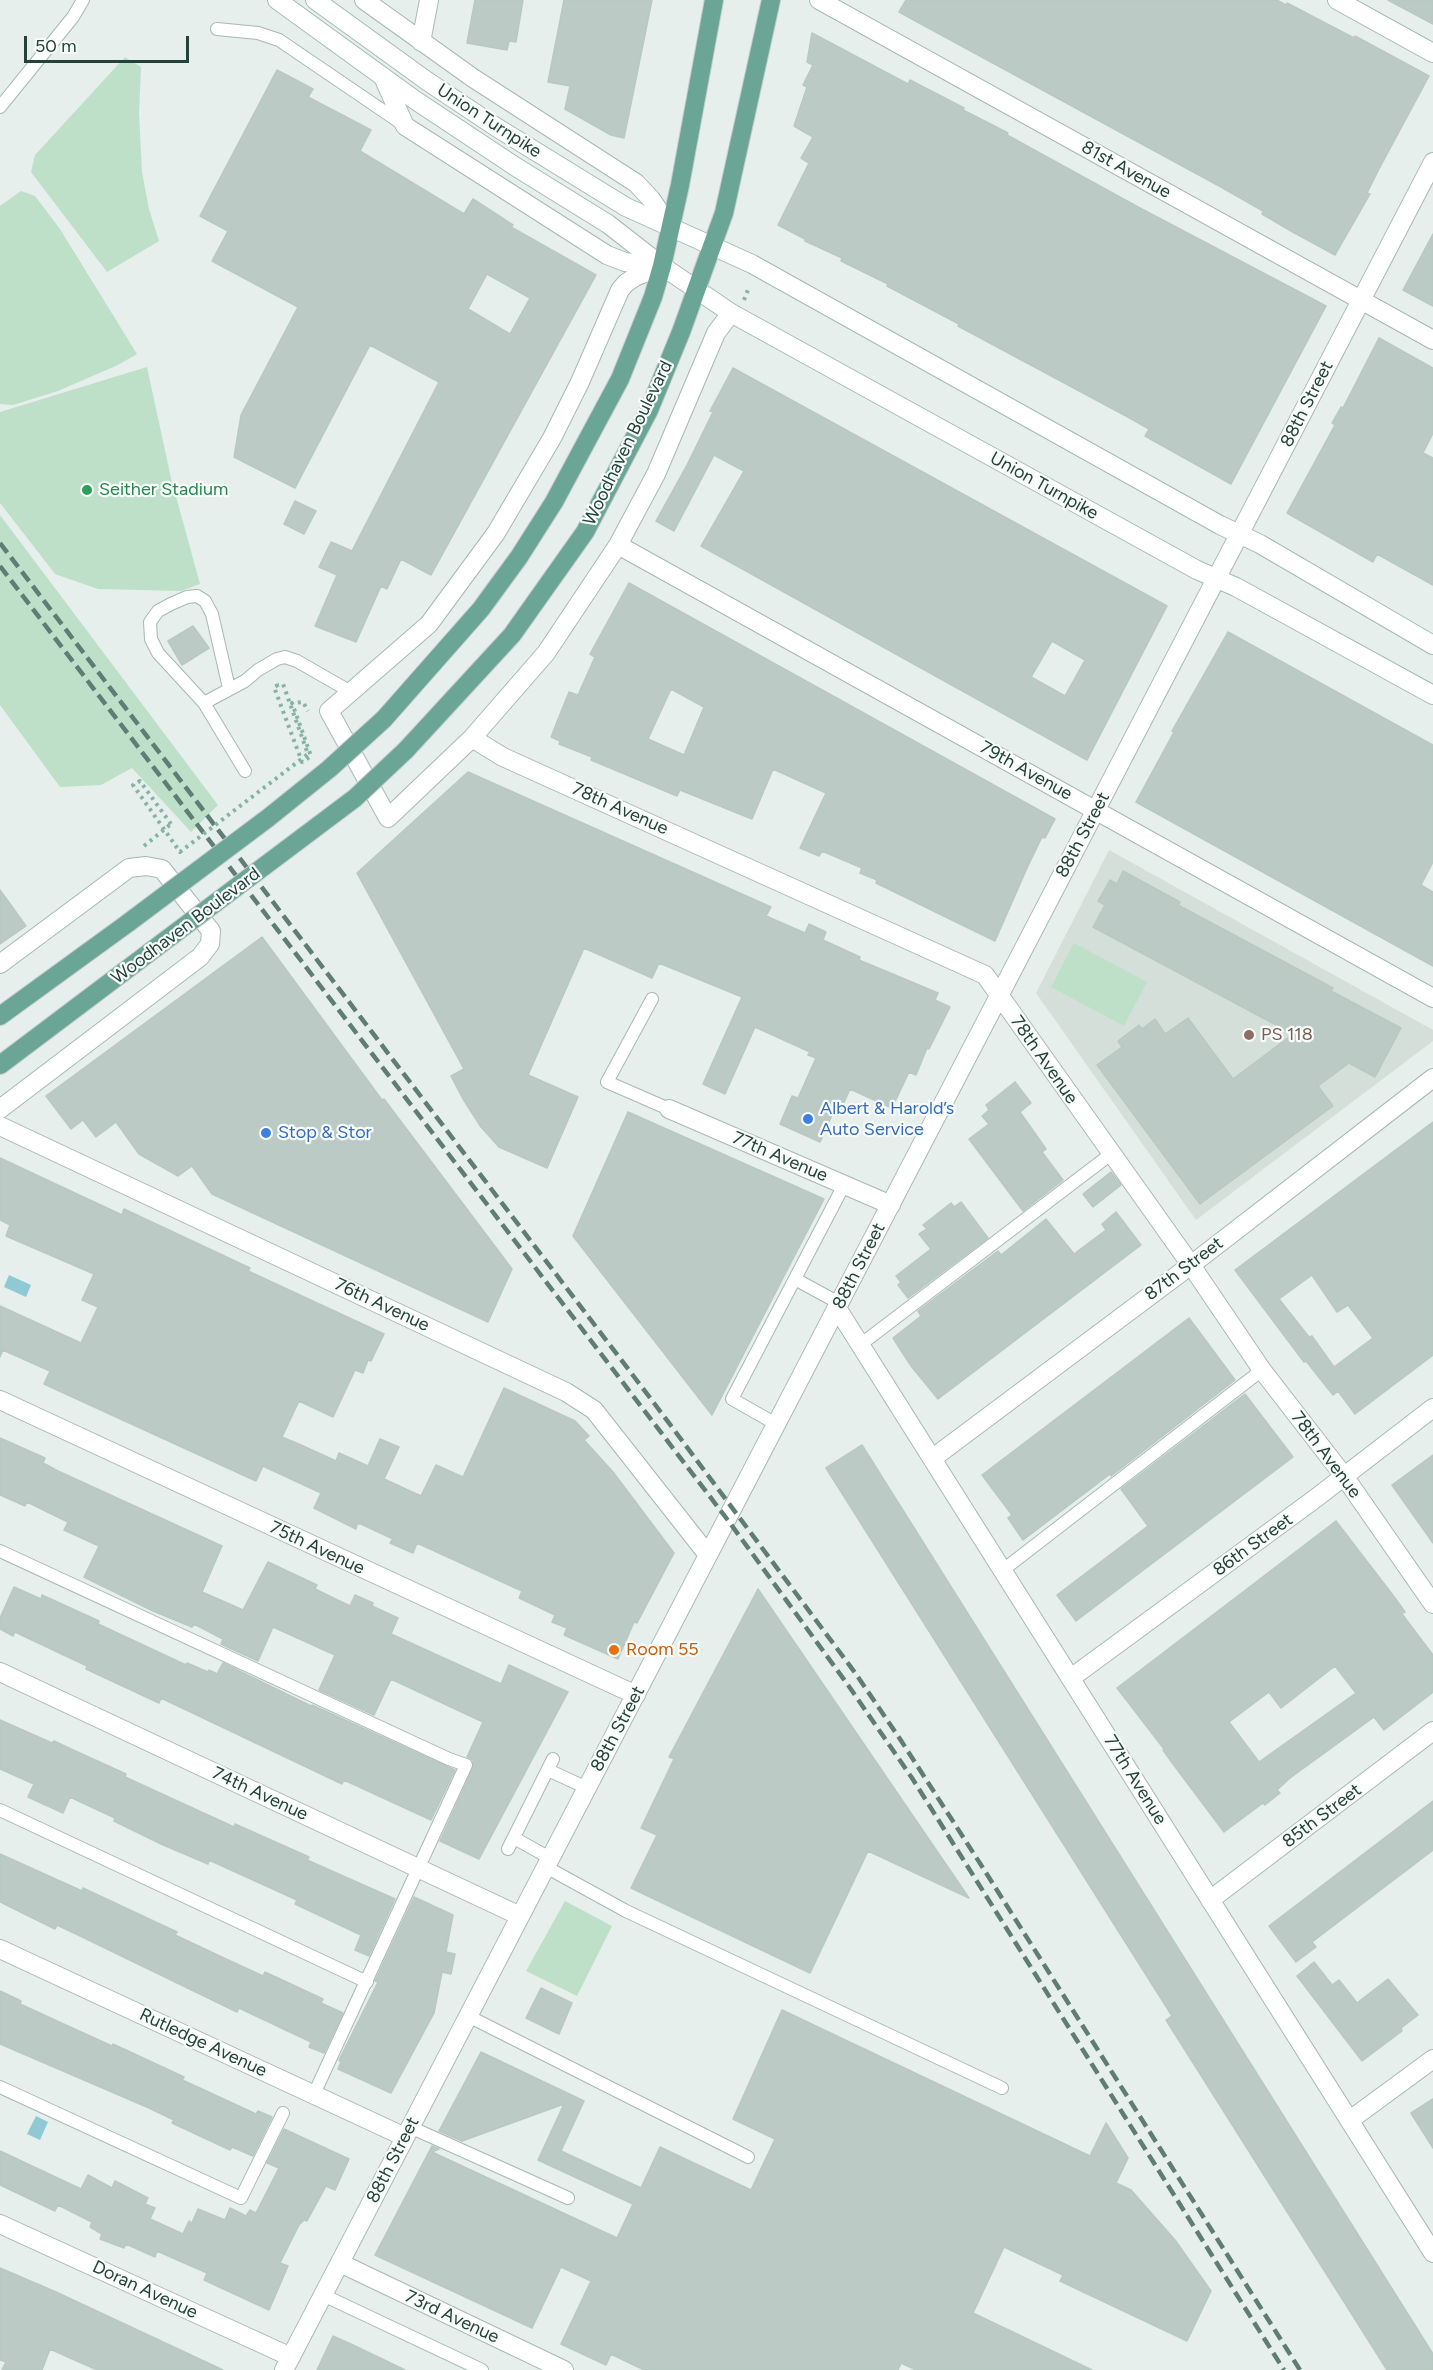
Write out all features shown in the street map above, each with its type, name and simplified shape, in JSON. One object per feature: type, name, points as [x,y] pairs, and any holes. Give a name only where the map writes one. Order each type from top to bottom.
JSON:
[{"type":"main road","name":"Woodhaven Boulevard","points":[[0,1017],[268,818],[329,769],[384,718],[481,609],[519,557],[554,502],[620,379],[653,297],[671,228],[714,0]]},
{"type":"main road","name":"Woodhaven Boulevard","points":[[0,1065],[355,798],[406,750],[512,635],[585,532],[649,410],[696,290],[727,199],[771,0]]},
{"type":"street","name":"Union Turnpike","points":[[277,0],[472,139],[608,224],[696,290],[737,308],[1216,579],[1236,587],[1433,694]]},
{"type":"street","name":"Union Turnpike","points":[[315,0],[427,81],[527,148],[626,207],[752,264],[1239,535],[1260,544],[1433,645]]},
{"type":"street","name":"Union Turnpike","points":[[364,0],[481,84],[636,183],[651,199],[671,228]]},
{"type":"street","points":[[421,42],[429,0]]},
{"type":"street","name":"81st Avenue","points":[[819,0],[1433,340]]},
{"type":"street","points":[[1337,0],[1433,53]]},
{"type":"street","name":"Union Turnpike","points":[[383,77],[405,126]]},
{"type":"street","points":[[405,126],[607,255],[637,265],[662,266]]},
{"type":"street","name":"88th Street","points":[[287,2363],[1433,162]]},
{"type":"street","name":"Woodhaven Boulevard","points":[[662,266],[626,282],[620,290],[566,411],[496,533],[429,624],[329,711],[388,818],[472,738],[546,653],[618,545],[656,474],[716,333],[737,308]]},
{"type":"street","name":"79th Avenue","points":[[618,545],[1433,998]]},
{"type":"street","name":"78th Avenue","points":[[472,738],[503,757],[979,970],[985,975],[1191,1265],[1262,1370],[1344,1476],[1433,1604]]},
{"type":"street","points":[[0,964],[129,868],[146,866],[162,869],[211,931],[210,944],[200,957],[0,1109]]},
{"type":"street","name":"87th Street","points":[[933,1458],[1191,1265],[1433,1078]]},
{"type":"street","name":"77th Avenue","points":[[669,1109],[891,1205]]},
{"type":"street","name":"76th Avenue","points":[[0,1126],[566,1392],[594,1410],[708,1555]]},
{"type":"street","name":"77th Avenue","points":[[838,1306],[860,1345],[1433,2253]]},
{"type":"street","name":"75th Avenue","points":[[0,1400],[636,1695]]},
{"type":"street","name":"86th Street","points":[[1071,1678],[1433,1408]]},
{"type":"street","name":"74th Avenue","points":[[0,1672],[520,1916]]},
{"type":"street","name":"85th Street","points":[[1210,1900],[1433,1731]]},
{"type":"street","name":"Rutledge Avenue","points":[[0,1949],[314,2094],[408,2132]]},
{"type":"street","points":[[1350,2120],[1433,2059]]},
{"type":"street","name":"Doran Avenue","points":[[0,2224],[287,2363]]},
{"type":"street","name":"73rd Avenue","points":[[340,2263],[564,2370]]},
{"type":"lane","points":[[0,107],[74,17],[83,0]]},
{"type":"lane","points":[[217,29],[258,33],[279,40],[405,126]]},
{"type":"lane","points":[[229,688],[212,614],[205,601],[197,596],[187,597],[158,611],[150,622],[151,639],[158,653],[204,703],[245,771]]},
{"type":"lane","points":[[204,703],[277,659],[285,657],[297,661],[351,692]]},
{"type":"lane","points":[[652,999],[607,1082],[669,1109]]},
{"type":"lane","points":[[860,1345],[1111,1154]]},
{"type":"lane","points":[[777,1424],[732,1399],[844,1185]]},
{"type":"lane","points":[[795,1279],[838,1306]]},
{"type":"lane","points":[[1003,1570],[1262,1370]]},
{"type":"lane","points":[[0,1551],[449,1760],[466,1765],[314,2094]]},
{"type":"lane","points":[[587,1788],[550,1765],[511,1843],[626,1911],[1002,2088]]},
{"type":"lane","points":[[0,1810],[367,1982]]},
{"type":"lane","points":[[468,2016],[748,2157]]},
{"type":"lane","points":[[0,2087],[241,2198],[283,2113]]},
{"type":"lane","points":[[408,2132],[568,2198]]},
{"type":"lane","points":[[323,2295],[482,2370]]},
{"type":"path","points":[[737,308],[749,287]]},
{"type":"path","points":[[143,847],[171,824],[140,781],[133,785],[180,852],[308,754],[283,684],[274,687],[302,762],[311,756],[292,703],[303,702],[312,717]]},
{"type":"shaded area","name":"PS 118","points":[[1109,850],[1433,1030],[1433,1041],[1196,1220],[1036,993]]},
{"type":"green space","points":[[125,57],[141,67],[139,113],[142,172],[149,209],[159,241],[107,272],[31,172],[35,155]]},
{"type":"green space","points":[[21,191],[35,196],[60,229],[137,354],[118,365],[58,391],[13,405],[0,404],[0,206]]},
{"type":"green space","name":"Seither Stadium","points":[[147,367],[171,478],[200,584],[181,591],[98,589],[55,574],[0,503],[0,412]]},
{"type":"green space","points":[[0,515],[218,805],[191,832],[132,768],[101,785],[60,787],[0,705]]},
{"type":"green space","points":[[1074,943],[1147,982],[1124,1026],[1051,987]]},
{"type":"green space","points":[[565,1901],[612,1926],[577,1996],[526,1971]]},
{"type":"water","points":[[9,1275],[31,1285],[26,1297],[4,1287]]},
{"type":"water","points":[[36,2116],[48,2122],[40,2140],[27,2134]]},
{"type":"building","points":[[475,0],[523,0],[516,42],[509,41],[507,50],[467,43]]},
{"type":"building","points":[[564,0],[652,0],[624,138],[611,135],[565,109],[570,86],[548,82]]},
{"type":"building","points":[[906,0],[1277,0],[1354,38],[1355,36],[1429,76],[1367,193],[1370,194],[1335,255],[1262,214],[1263,211],[1221,187],[899,12]]},
{"type":"building","points":[[1388,0],[1433,0],[1433,24]]},
{"type":"building","points":[[812,33],[908,84],[910,80],[964,108],[963,110],[1138,207],[1326,306],[1231,484],[1145,436],[1149,429],[958,326],[959,324],[887,286],[888,284],[841,261],[842,258],[805,241],[778,225],[809,163],[801,158],[813,137],[794,126],[807,87],[803,85],[813,65],[807,62]]},
{"type":"building","points":[[277,70],[313,89],[308,97],[371,130],[360,151],[464,214],[473,199],[513,225],[511,227],[596,275],[431,575],[401,559],[387,589],[381,586],[356,642],[315,626],[337,575],[319,567],[331,542],[352,551],[439,382],[370,345],[295,488],[234,457],[241,415],[298,307],[212,261],[228,231],[200,216]],"holes":[[[487,274],[530,298],[510,334],[468,309]]]},
{"type":"building","points":[[1433,234],[1433,306],[1403,290]]},
{"type":"building","points":[[1379,338],[1433,368],[1433,433],[1423,453],[1433,458],[1433,585],[1377,554],[1373,562],[1287,513],[1335,425],[1332,423],[1341,407],[1343,408]]},
{"type":"building","points":[[733,368],[1167,606],[1087,760],[701,546],[744,471],[714,455],[674,531],[656,521],[713,412],[710,411]],"holes":[[[1052,641],[1085,660],[1065,696],[1031,677]]]},
{"type":"building","points":[[295,501],[316,511],[304,534],[284,524]]},
{"type":"building","points":[[629,583],[1055,819],[1045,838],[1042,837],[995,941],[876,883],[877,880],[860,873],[862,868],[822,851],[819,856],[800,848],[826,793],[773,769],[752,819],[680,790],[677,796],[559,744],[560,741],[551,737],[569,692],[578,695],[595,657],[590,654]],"holes":[[[671,689],[704,707],[684,755],[648,739]]]},
{"type":"building","points":[[193,626],[209,648],[182,665],[168,641]]},
{"type":"building","points":[[1228,632],[1433,745],[1433,862],[1421,885],[1433,892],[1433,966],[1136,802],[1174,732],[1172,731]]},
{"type":"building","points":[[468,772],[771,907],[766,916],[805,933],[809,924],[826,932],[823,940],[860,957],[859,960],[938,993],[935,1000],[950,1007],[929,1049],[927,1048],[916,1075],[909,1072],[892,1108],[850,1089],[838,1116],[833,1113],[820,1142],[780,1124],[792,1096],[798,1098],[816,1058],[808,1055],[810,1052],[755,1027],[725,1094],[703,1084],[742,997],[659,963],[652,978],[584,948],[528,1075],[578,1097],[547,1168],[499,1147],[481,1127],[451,1076],[464,1069],[357,873]]},
{"type":"building","points":[[1123,871],[1180,902],[1178,905],[1333,988],[1331,991],[1401,1028],[1375,1077],[1349,1063],[1318,1086],[1333,1106],[1200,1204],[1097,1065],[1122,1047],[1118,1041],[1139,1025],[1142,1029],[1155,1019],[1165,1034],[1188,1018],[1233,1079],[1293,1034],[1093,927],[1105,905],[1098,901],[1110,880],[1117,884]]},
{"type":"building","points":[[0,890],[26,926],[0,944]]},
{"type":"building","name":"Stop & Stor","points":[[262,937],[382,1100],[384,1099],[512,1269],[488,1322],[212,1194],[192,1166],[178,1176],[139,1154],[116,1122],[96,1137],[83,1120],[71,1129],[46,1096]]},
{"type":"building","points":[[1015,1082],[1031,1103],[1020,1112],[1046,1149],[1042,1152],[1063,1180],[1023,1211],[969,1139],[989,1124],[982,1116],[989,1110],[986,1105]]},
{"type":"building","points":[[628,1112],[824,1199],[712,1415],[573,1236]]},
{"type":"building","points":[[1433,1122],[1433,1355],[1355,1414],[1338,1391],[1333,1395],[1306,1361],[1304,1362],[1235,1270]],"holes":[[[1312,1275],[1337,1312],[1348,1305],[1373,1338],[1334,1367],[1312,1336],[1309,1337],[1279,1299]]]},
{"type":"building","points":[[0,1158],[122,1215],[124,1209],[250,1268],[248,1271],[384,1334],[363,1373],[355,1370],[333,1417],[299,1401],[282,1437],[336,1461],[339,1453],[368,1466],[380,1439],[399,1447],[384,1479],[421,1496],[436,1465],[463,1477],[504,1388],[575,1421],[589,1436],[584,1440],[613,1472],[674,1553],[637,1623],[634,1622],[618,1659],[564,1635],[567,1628],[552,1622],[555,1615],[519,1598],[522,1591],[417,1543],[413,1553],[390,1543],[393,1539],[361,1524],[357,1524],[356,1529],[314,1508],[321,1493],[263,1466],[256,1481],[44,1384],[50,1371],[3,1350],[0,1357],[0,1306],[81,1343],[98,1307],[82,1300],[94,1274],[6,1236],[10,1225],[0,1220]]},
{"type":"building","points":[[1111,1172],[1121,1185],[1093,1207],[1083,1194]]},
{"type":"building","points":[[961,1202],[988,1238],[908,1298],[898,1285],[901,1282],[896,1276],[931,1249],[919,1234],[927,1229],[923,1225],[951,1203],[954,1207]]},
{"type":"building","points":[[1116,1212],[1141,1245],[938,1399],[911,1366],[893,1338],[921,1316],[918,1311],[998,1251],[1001,1255],[1046,1219],[1074,1254],[1106,1230],[1102,1224]]},
{"type":"building","points":[[1189,1318],[1235,1380],[1111,1476],[1110,1474],[1023,1540],[1008,1518],[1012,1515],[982,1475]]},
{"type":"building","points":[[1245,1394],[1293,1457],[1076,1621],[1057,1595],[1148,1526],[1121,1489]]},
{"type":"building","points":[[0,1438],[45,1458],[43,1463],[58,1471],[222,1546],[202,1592],[243,1610],[268,1562],[317,1585],[315,1589],[350,1606],[355,1595],[373,1603],[372,1606],[398,1618],[391,1634],[501,1684],[509,1665],[568,1692],[479,1859],[440,1841],[473,1768],[473,1760],[467,1757],[483,1722],[391,1679],[374,1715],[319,1690],[335,1655],[273,1627],[258,1661],[221,1644],[223,1639],[194,1624],[192,1627],[153,1611],[84,1577],[99,1546],[64,1530],[68,1522],[27,1502],[25,1506],[0,1495]]},
{"type":"building","points":[[862,1445],[1433,2354],[1433,2370],[1387,2370],[1166,2020],[1172,2016],[826,1468]]},
{"type":"building","points":[[1433,1455],[1433,1543],[1392,1485]]},
{"type":"building","points":[[1336,1521],[1395,1598],[1405,1612],[1402,1614],[1433,1655],[1433,1692],[1384,1730],[1374,1717],[1290,1778],[1277,1790],[1280,1793],[1265,1805],[1263,1803],[1224,1832],[1117,1688]],"holes":[[[1335,1666],[1356,1693],[1259,1762],[1229,1722],[1269,1692],[1281,1708]]]},
{"type":"building","points":[[14,1587],[41,1599],[42,1595],[186,1665],[187,1663],[217,1674],[223,1663],[311,1706],[455,1770],[431,1820],[344,1780],[342,1784],[161,1698],[159,1703],[15,1632],[13,1636],[0,1629],[0,1618]]},
{"type":"building","points":[[758,1589],[969,1898],[868,1851],[810,1973],[631,1888],[657,1835],[641,1828],[674,1759],[669,1757]]},
{"type":"building","points":[[0,1720],[52,1743],[54,1741],[126,1774],[125,1777],[234,1827],[235,1824],[309,1857],[307,1860],[395,1899],[369,1956],[355,1950],[361,1935],[295,1904],[297,1900],[209,1860],[208,1864],[161,1844],[114,1821],[115,1818],[70,1797],[63,1813],[28,1797],[34,1784],[0,1769]]},
{"type":"building","points":[[1433,1801],[1433,1850],[1312,1942],[1316,1947],[1296,1962],[1269,1926]]},
{"type":"building","points":[[0,1854],[82,1891],[83,1888],[177,1932],[175,1935],[263,1976],[265,1972],[323,1999],[321,2003],[343,2013],[324,2053],[309,2047],[311,2042],[239,2008],[237,2012],[57,1925],[55,1929],[0,1902]]},
{"type":"building","points":[[414,1897],[453,1915],[446,1952],[455,1954],[451,1974],[442,1972],[434,2013],[391,2093],[338,2069],[341,2062],[339,2060],[378,1982],[375,1981]]},
{"type":"building","points":[[1314,1962],[1332,1985],[1339,1980],[1357,2003],[1388,1979],[1418,2015],[1401,2028],[1402,2031],[1362,2061],[1297,1976]]},
{"type":"building","points":[[541,1988],[572,2003],[559,2034],[526,2018]]},
{"type":"building","points":[[0,1991],[21,2001],[20,2004],[184,2077],[182,2080],[256,2114],[258,2111],[272,2117],[253,2156],[232,2147],[230,2150],[172,2123],[174,2120],[149,2108],[0,2044]]},
{"type":"building","points":[[782,2010],[1090,2156],[1106,2123],[1128,2158],[1116,2183],[1131,2190],[1175,2240],[1211,2291],[1187,2341],[1060,2281],[1063,2275],[1004,2247],[973,2313],[1092,2370],[916,2370],[901,2363],[898,2370],[644,2370],[611,2354],[606,2365],[561,2344],[591,2281],[561,2267],[532,2328],[375,2255],[432,2146],[439,2149],[432,2152],[617,2238],[633,2204],[538,2160],[564,2104],[462,2141],[439,2131],[481,2052],[584,2101],[561,2151],[641,2188],[660,2147],[751,2190],[775,2139],[733,2119]]},
{"type":"building","points":[[1433,2099],[1433,2148],[1411,2113]]},
{"type":"building","points":[[284,2129],[349,2159],[335,2190],[326,2186],[307,2221],[304,2220],[299,2225],[280,2263],[288,2266],[269,2310],[204,2280],[207,2273],[157,2251],[155,2257],[126,2244],[124,2248],[100,2239],[102,2234],[90,2227],[92,2222],[58,2205],[55,2211],[0,2185],[0,2151],[81,2189],[88,2175],[112,2188],[115,2181],[148,2198],[145,2204],[155,2208],[150,2219],[183,2234],[189,2221],[192,2223],[198,2209],[225,2220],[230,2208],[246,2216],[250,2210],[256,2213],[279,2168],[267,2163]]},
{"type":"building","points":[[0,2268],[223,2370],[97,2370],[50,2349],[42,2370],[2,2370],[6,2362],[0,2360]]},
{"type":"building","points":[[333,2336],[353,2345],[405,2370],[317,2370]]},
{"type":"railway","points":[[0,543],[654,1403],[856,1674],[983,1868],[1300,2370]]},
{"type":"railway","points":[[0,566],[727,1519],[848,1685],[912,1778],[1284,2370]]},
{"type":"place","name":"Seither Stadium","points":[[87,490]]},
{"type":"place","name":"PS 118","points":[[1249,1035]]},
{"type":"place","name":"Albert & Harold’s Auto Service","points":[[808,1119]]},
{"type":"place","name":"Stop & Stor","points":[[266,1133]]},
{"type":"place","name":"Room 55","points":[[614,1650]]}]
